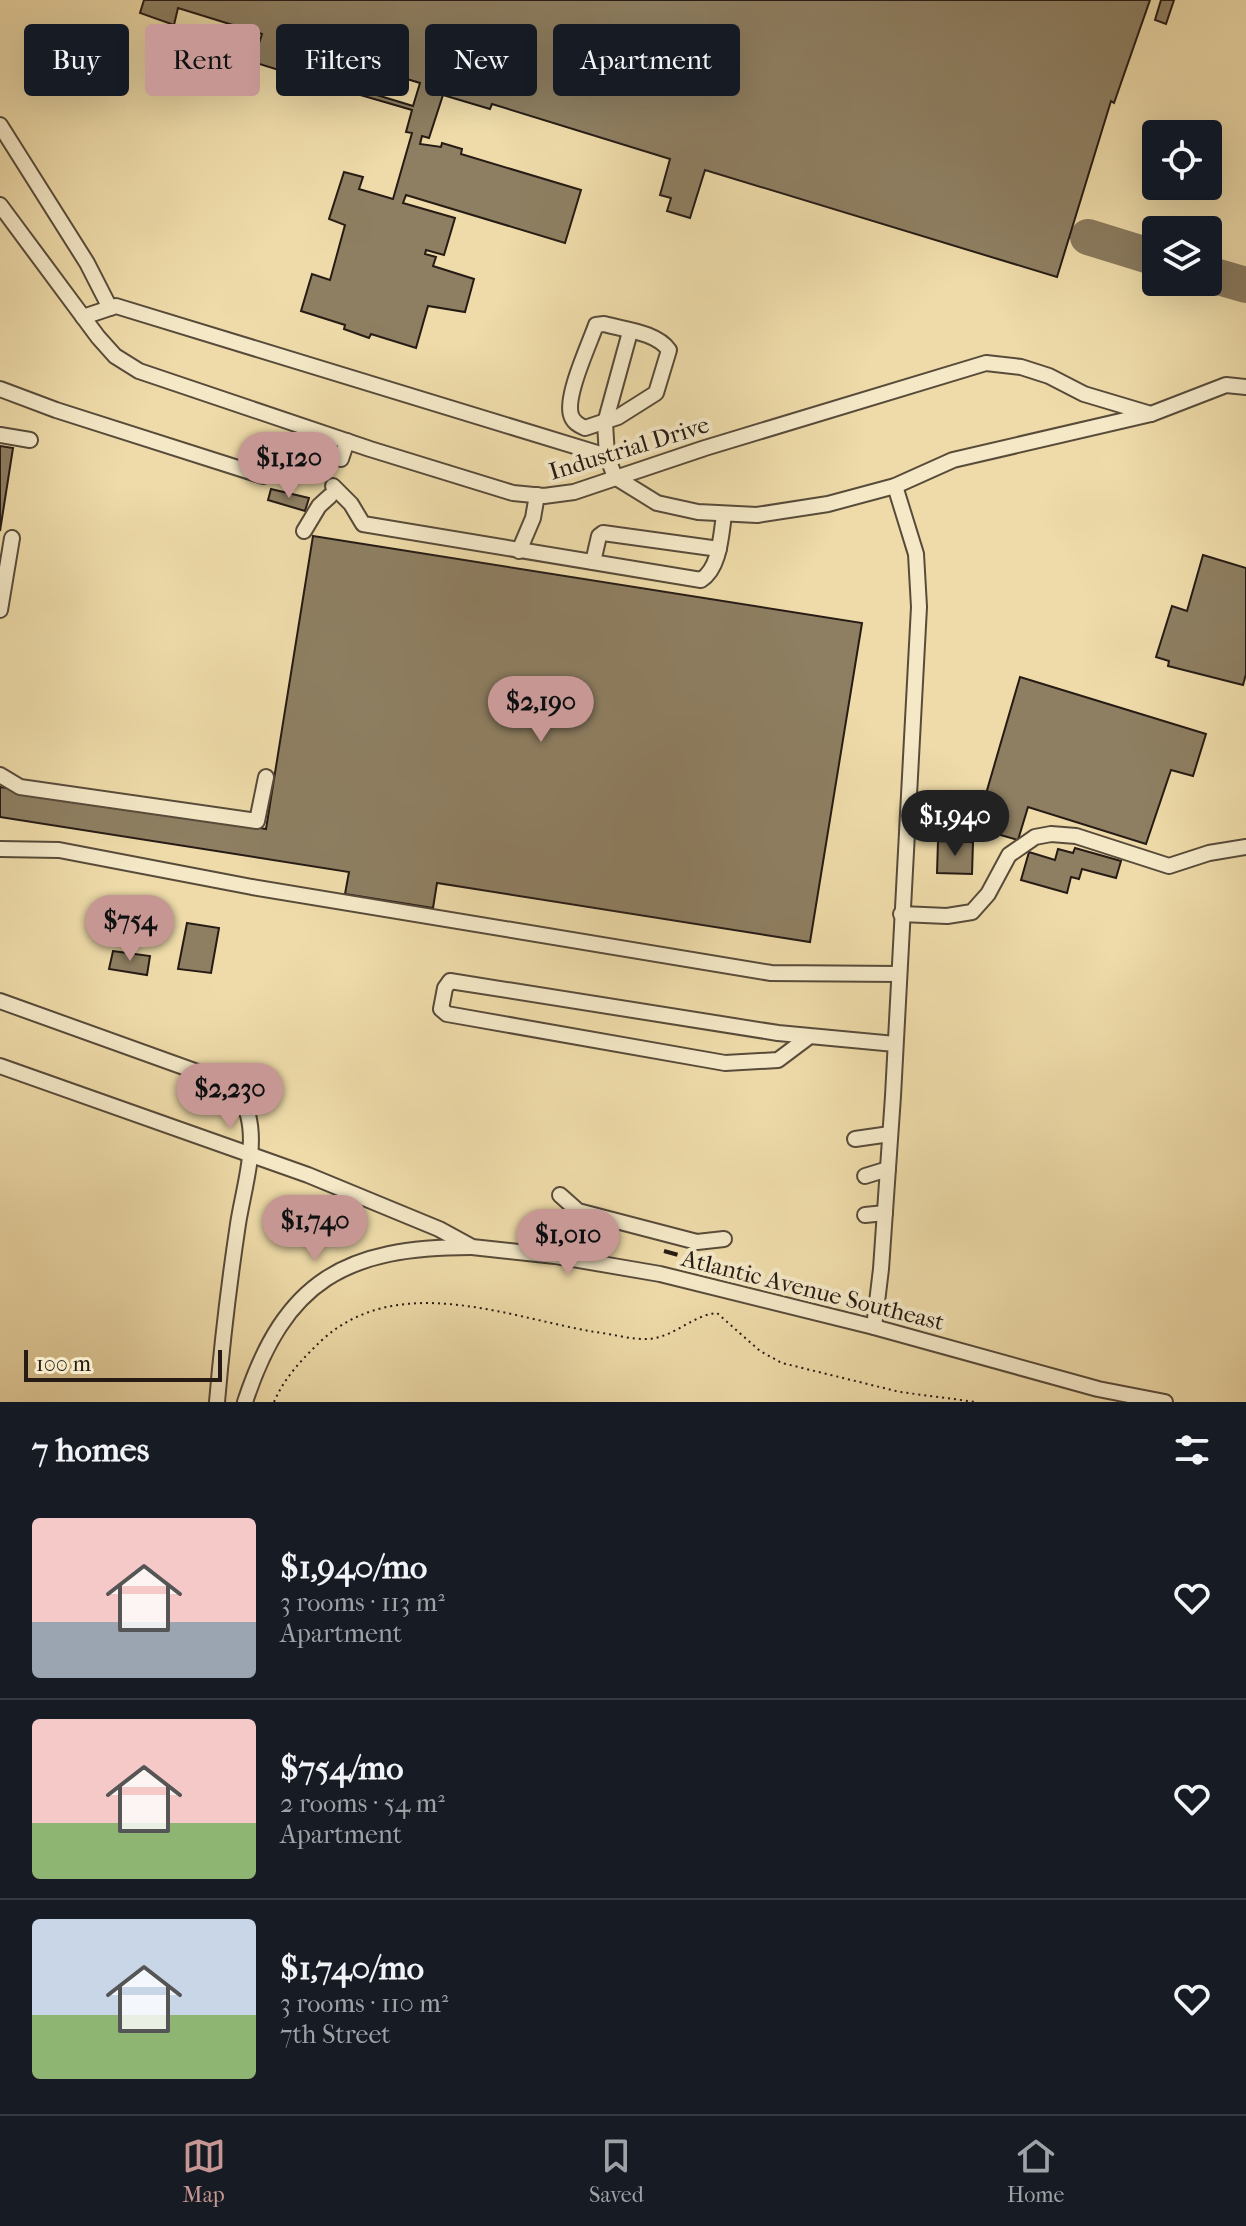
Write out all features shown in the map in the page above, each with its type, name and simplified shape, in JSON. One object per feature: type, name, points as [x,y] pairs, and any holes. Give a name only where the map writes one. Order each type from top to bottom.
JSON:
[{"type":"street","points":[[0,125],[87,263],[110,308]]},
{"type":"street","name":"Industrial Drive","points":[[0,205],[115,356],[139,371],[513,493],[574,492],[986,363],[1035,371],[1084,394],[1151,414]]},
{"type":"street","points":[[83,317],[116,306],[607,456]]},
{"type":"street","points":[[604,324],[630,332],[663,342],[669,350],[656,393],[605,423],[585,428],[575,424],[570,413],[572,395],[596,325],[604,324]]},
{"type":"street","points":[[630,332],[605,423],[607,456],[615,477],[657,503],[724,515],[786,511],[895,486],[953,460],[1151,414],[1226,385],[1246,387]]},
{"type":"street","points":[[0,389],[72,416],[263,476]]},
{"type":"street","points":[[0,435],[30,440]]},
{"type":"street","points":[[341,459],[347,441]]},
{"type":"street","points":[[874,1327],[888,1169],[919,589],[916,554],[895,486]]},
{"type":"street","points":[[304,531],[331,491],[351,504],[363,524],[701,580],[710,572],[719,549],[724,515]]},
{"type":"street","points":[[519,551],[533,518],[537,495]]},
{"type":"street","points":[[593,562],[599,536],[603,533],[719,549]]},
{"type":"street","points":[[0,610],[12,538]]},
{"type":"street","points":[[0,775],[20,787],[257,821],[266,777]]},
{"type":"street","points":[[901,914],[947,916],[972,912],[988,894],[1009,855],[1035,837],[1051,834],[1076,836],[1169,866],[1209,853],[1246,847]]},
{"type":"street","points":[[0,849],[59,850],[252,887],[771,973],[899,974]]},
{"type":"street","points":[[810,1036],[778,1060],[725,1063],[447,1014],[441,1009],[445,988],[450,981],[810,1036],[895,1044]]},
{"type":"street","points":[[0,1001],[217,1079],[232,1087],[248,1114],[249,1155],[230,1278],[217,1402]]},
{"type":"street","name":"Atlantic Avenue Southeast","points":[[0,1066],[365,1197],[472,1247],[568,1258],[660,1274],[874,1327],[1098,1389],[1165,1402]]},
{"type":"street","points":[[855,1139],[890,1134]]},
{"type":"street","points":[[865,1176],[888,1169]]},
{"type":"street","points":[[579,1192],[560,1195],[578,1211],[697,1242],[724,1239]]},
{"type":"street","points":[[865,1215],[885,1213]]},
{"type":"street","points":[[245,1402],[257,1365],[275,1329],[322,1281],[374,1256],[410,1249],[472,1247]]},
{"type":"path","points":[[274,1402],[286,1380],[328,1334],[367,1312],[404,1302],[420,1302],[483,1309],[581,1329],[651,1339],[706,1314],[717,1313],[760,1351],[782,1363],[900,1392],[976,1402]]},
{"type":"building","points":[[144,0],[1150,0],[1114,103],[1111,101],[1057,277],[705,170],[690,218],[667,211],[671,198],[660,195],[670,159],[492,104],[490,109],[446,96],[537,96],[537,24],[425,24],[425,96],[443,96],[429,138],[422,136],[420,144],[441,147],[442,143],[462,149],[461,154],[581,190],[565,243],[406,195],[403,203],[455,218],[444,255],[426,250],[425,254],[436,257],[433,266],[474,279],[465,312],[428,306],[416,348],[371,334],[369,338],[344,329],[345,325],[301,311],[312,274],[330,280],[345,225],[329,219],[344,172],[363,177],[359,189],[393,199],[412,133],[406,132],[412,110],[364,96],[380,96],[413,106],[420,83],[409,80],[409,24],[276,24],[276,69],[260,64],[260,24],[230,24],[178,8],[174,24],[140,13]]},
{"type":"building","points":[[1161,0],[1174,0],[1166,24],[1155,20]]},
{"type":"building","points":[[0,446],[13,448],[0,531]]},
{"type":"building","points":[[271,489],[309,498],[305,511],[268,500]]},
{"type":"building","points":[[313,536],[862,623],[810,942],[437,883],[433,908],[345,894],[349,872],[0,817],[0,787],[266,829]]},
{"type":"building","points":[[1203,555],[1246,568],[1246,674],[1243,685],[1168,666],[1169,661],[1156,657],[1172,606],[1187,611]]},
{"type":"building","points":[[1020,677],[1206,734],[1193,776],[1171,770],[1146,844],[1028,807],[1018,840],[976,828]]},
{"type":"building","points":[[938,841],[973,842],[972,874],[937,873]]},
{"type":"building","points":[[1075,848],[1121,861],[1116,878],[1082,869],[1079,879],[1071,877],[1067,893],[1021,880],[1029,852],[1055,860],[1058,849],[1073,853]]},
{"type":"building","points":[[122,901],[165,908],[162,927],[118,921]]},
{"type":"building","points":[[187,923],[219,928],[211,973],[178,969]]},
{"type":"building","points":[[113,951],[150,956],[147,975],[109,969]]},
{"type":"taxiway","points":[[1088,237],[1142,254]]},
{"type":"taxiway","points":[[1222,278],[1246,285]]},
{"type":"railway","points":[[664,1251],[809,1291]]}]
